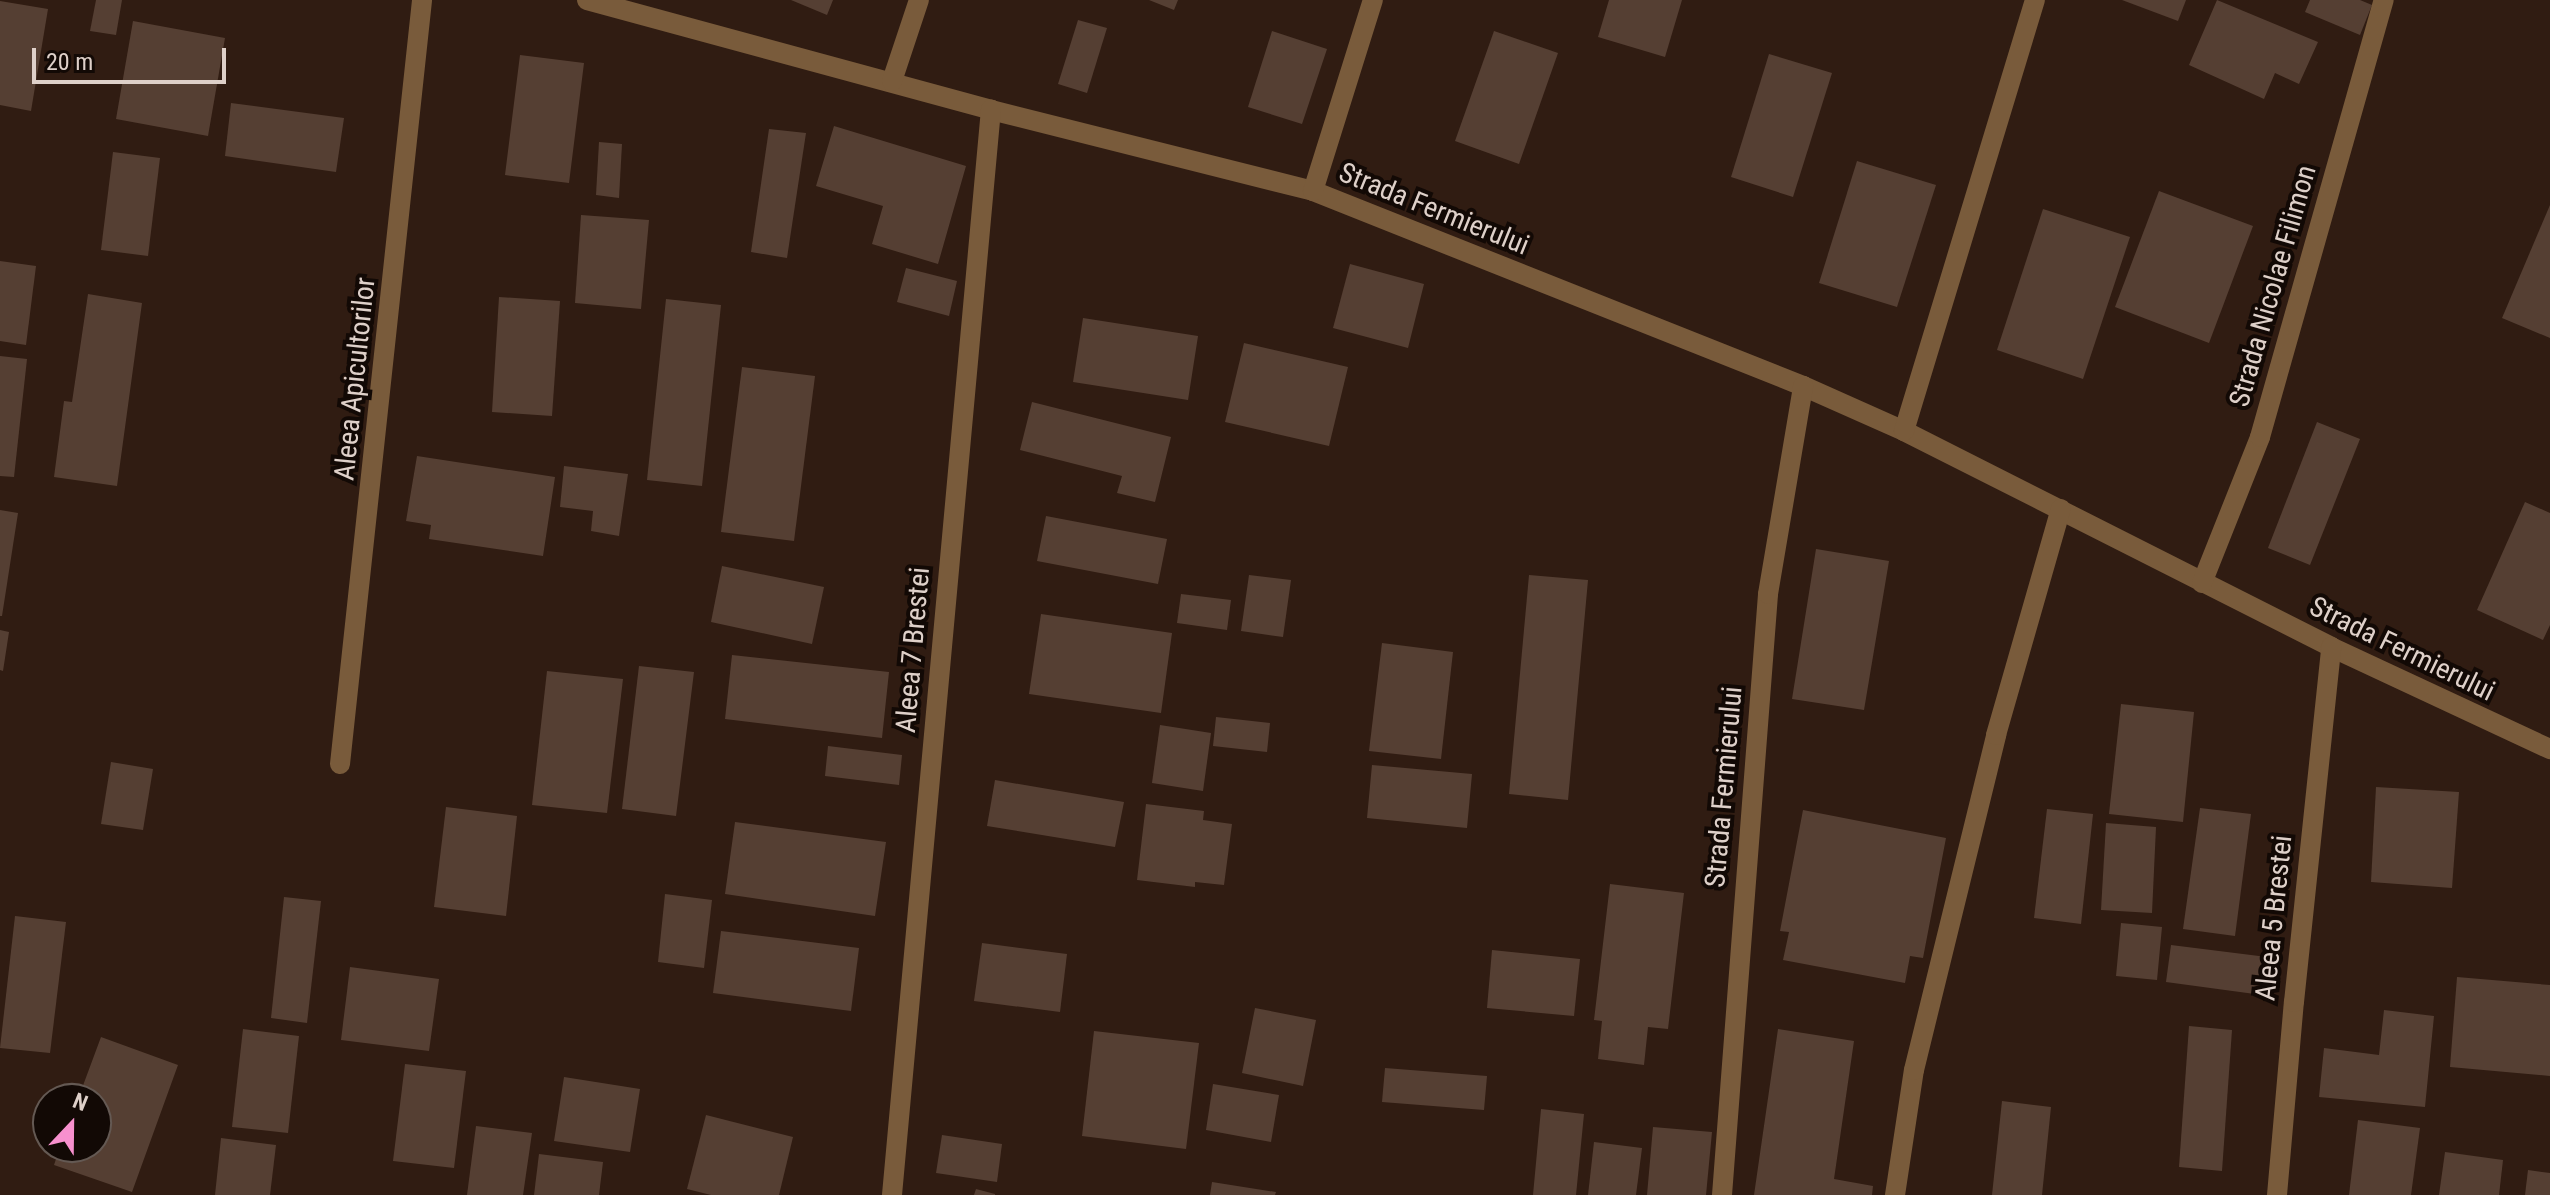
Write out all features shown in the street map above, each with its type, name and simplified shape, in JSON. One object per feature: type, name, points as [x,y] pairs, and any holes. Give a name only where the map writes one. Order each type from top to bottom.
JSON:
[{"type":"street","name":"Aleea Apicultorilor","points":[[340,764],[422,0]]},
{"type":"street","name":"Strada Fermierului","points":[[587,0],[621,4],[991,110],[1313,191],[1803,386],[1904,431],[2331,647],[2550,749]]},
{"type":"street","points":[[892,81],[919,0]]},
{"type":"street","name":"Strada Fermierului","points":[[1313,191],[1373,0]]},
{"type":"street","points":[[1904,431],[2035,0]]},
{"type":"street","name":"Strada Nicolae Filimon","points":[[2202,583],[2260,437],[2384,0]]},
{"type":"street","name":"Aleea 7 Brestei","points":[[892,1195],[991,110]]},
{"type":"street","name":"Strada Fermierului","points":[[1722,1195],[1768,594],[1803,386]]},
{"type":"street","points":[[1895,1195],[1917,1055],[1996,735],[2061,509]]},
{"type":"street","name":"Aleea 5 Brestei","points":[[2277,1195],[2331,647]]},
{"type":"building","points":[[96,0],[122,0],[116,35],[90,31]]},
{"type":"building","points":[[791,0],[833,0],[827,15]]},
{"type":"building","points":[[1149,0],[1178,0],[1174,10]]},
{"type":"building","points":[[1609,0],[1682,0],[1665,57],[1598,37]]},
{"type":"building","points":[[2122,0],[2186,0],[2178,21]]},
{"type":"building","points":[[2217,0],[2318,42],[2299,84],[2275,73],[2264,99],[2189,65]]},
{"type":"building","points":[[2310,0],[2360,0],[2372,5],[2360,35],[2305,12]]},
{"type":"building","points":[[0,1],[48,9],[31,111],[0,105]]},
{"type":"building","points":[[1078,20],[1107,28],[1087,93],[1058,84]]},
{"type":"building","points":[[133,21],[225,38],[208,136],[116,119]]},
{"type":"building","points":[[1272,31],[1327,49],[1302,124],[1248,107]]},
{"type":"building","points":[[1494,31],[1558,53],[1519,164],[1455,141]]},
{"type":"building","points":[[1769,54],[1832,73],[1793,197],[1731,177]]},
{"type":"building","points":[[520,55],[584,63],[569,183],[505,175]]},
{"type":"building","points":[[231,103],[344,118],[336,172],[225,156]]},
{"type":"building","points":[[834,126],[966,166],[938,264],[872,244],[883,206],[816,186]]},
{"type":"building","points":[[769,129],[806,133],[787,258],[751,252]]},
{"type":"building","points":[[599,142],[622,144],[619,198],[596,195]]},
{"type":"building","points":[[113,152],[160,158],[148,256],[101,250]]},
{"type":"building","points":[[1857,161],[1936,185],[1897,307],[1819,283]]},
{"type":"building","points":[[2159,191],[2253,226],[2209,343],[2115,307]]},
{"type":"building","points":[[2550,205],[2550,338],[2502,318]]},
{"type":"building","points":[[2043,209],[2130,237],[2083,379],[1997,350]]},
{"type":"building","points":[[581,215],[649,220],[641,309],[575,303]]},
{"type":"building","points":[[0,261],[36,266],[26,345],[0,341]]},
{"type":"building","points":[[1350,264],[1424,284],[1408,348],[1333,328]]},
{"type":"building","points":[[906,268],[957,281],[949,316],[897,302]]},
{"type":"building","points":[[88,294],[142,303],[117,486],[54,477],[64,401],[72,402]]},
{"type":"building","points":[[499,297],[560,301],[552,416],[492,412]]},
{"type":"building","points":[[666,299],[721,305],[702,486],[647,480]]},
{"type":"building","points":[[1083,318],[1198,336],[1188,400],[1073,382]]},
{"type":"building","points":[[1244,343],[1348,367],[1329,446],[1225,422]]},
{"type":"building","points":[[0,356],[27,359],[14,477],[0,476]]},
{"type":"building","points":[[742,367],[815,376],[794,541],[721,532]]},
{"type":"building","points":[[1032,402],[1171,437],[1155,502],[1117,493],[1122,476],[1020,450]]},
{"type":"building","points":[[2317,422],[2360,439],[2310,565],[2268,548]]},
{"type":"building","points":[[417,456],[555,477],[543,556],[429,539],[431,525],[406,521]]},
{"type":"building","points":[[564,466],[628,474],[619,536],[591,531],[593,511],[560,507]]},
{"type":"building","points":[[2525,502],[2550,513],[2550,625],[2543,640],[2477,610]]},
{"type":"building","points":[[0,510],[18,513],[2,616],[0,616]]},
{"type":"building","points":[[1046,516],[1167,539],[1158,584],[1037,561]]},
{"type":"building","points":[[1816,549],[1889,561],[1864,710],[1792,699]]},
{"type":"building","points":[[722,566],[824,587],[812,644],[711,622]]},
{"type":"building","points":[[1249,575],[1291,580],[1283,637],[1241,631]]},
{"type":"building","points":[[1529,575],[1588,580],[1568,800],[1509,794]]},
{"type":"building","points":[[1181,594],[1231,600],[1227,630],[1177,623]]},
{"type":"building","points":[[1041,614],[1172,633],[1161,713],[1029,694]]},
{"type":"building","points":[[0,630],[9,632],[3,671],[0,670]]},
{"type":"building","points":[[1382,643],[1453,652],[1441,759],[1369,751]]},
{"type":"building","points":[[732,655],[889,672],[882,738],[725,719]]},
{"type":"building","points":[[639,666],[694,672],[676,816],[622,809]]},
{"type":"building","points":[[547,671],[623,679],[607,813],[532,805]]},
{"type":"building","points":[[2121,704],[2194,712],[2183,822],[2109,814]]},
{"type":"building","points":[[1216,717],[1270,723],[1267,752],[1213,746]]},
{"type":"building","points":[[1160,725],[1211,733],[1203,791],[1152,783]]},
{"type":"building","points":[[828,746],[902,755],[899,785],[825,776]]},
{"type":"building","points":[[111,762],[153,769],[143,830],[101,824]]},
{"type":"building","points":[[1372,765],[1472,774],[1467,828],[1367,818]]},
{"type":"building","points":[[995,780],[1124,802],[1115,847],[987,826]]},
{"type":"building","points":[[2376,787],[2459,792],[2452,888],[2371,882]]},
{"type":"building","points":[[1146,804],[1204,811],[1203,820],[1232,824],[1224,885],[1195,882],[1195,887],[1137,880]]},
{"type":"building","points":[[446,807],[517,816],[506,916],[434,907]]},
{"type":"building","points":[[2200,808],[2251,814],[2235,936],[2183,929]]},
{"type":"building","points":[[2047,809],[2093,814],[2081,924],[2034,918]]},
{"type":"building","points":[[1803,810],[1946,838],[1923,958],[1910,956],[1905,983],[1783,960],[1789,932],[1780,931]]},
{"type":"building","points":[[735,822],[886,842],[875,916],[725,894]]},
{"type":"building","points":[[2106,823],[2156,827],[2152,913],[2101,910]]},
{"type":"building","points":[[1610,884],[1684,893],[1668,1029],[1648,1027],[1644,1065],[1598,1059],[1602,1021],[1594,1020]]},
{"type":"building","points":[[665,894],[712,900],[704,968],[658,962]]},
{"type":"building","points":[[284,897],[321,901],[307,1023],[271,1018]]},
{"type":"building","points":[[15,916],[66,922],[50,1053],[0,1048]]},
{"type":"building","points":[[2121,923],[2162,927],[2157,980],[2116,976]]},
{"type":"building","points":[[721,931],[859,948],[851,1011],[713,993]]},
{"type":"building","points":[[982,943],[1067,954],[1060,1012],[974,1001]]},
{"type":"building","points":[[2171,945],[2267,957],[2262,995],[2166,982]]},
{"type":"building","points":[[1492,950],[1580,959],[1574,1016],[1487,1008]]},
{"type":"building","points":[[350,967],[439,979],[429,1051],[341,1040]]},
{"type":"building","points":[[2457,977],[2550,985],[2550,1076],[2450,1067]]},
{"type":"building","points":[[1255,1008],[1316,1020],[1303,1086],[1242,1073]]},
{"type":"building","points":[[2384,1010],[2434,1016],[2425,1107],[2319,1097],[2324,1048],[2379,1055]]},
{"type":"building","points":[[2189,1026],[2232,1030],[2222,1171],[2179,1167]]},
{"type":"building","points":[[243,1029],[299,1036],[288,1133],[232,1127]]},
{"type":"building","points":[[1778,1029],[1854,1041],[1834,1179],[1873,1186],[1872,1195],[1754,1195]]},
{"type":"building","points":[[1094,1031],[1199,1043],[1186,1149],[1082,1136]]},
{"type":"building","points":[[101,1037],[178,1065],[132,1192],[54,1165],[112,1163],[112,1083],[84,1083]]},
{"type":"building","points":[[405,1064],[466,1071],[454,1168],[393,1161]]},
{"type":"building","points":[[1385,1068],[1487,1076],[1484,1110],[1382,1102]]},
{"type":"building","points":[[564,1077],[640,1089],[630,1152],[554,1141]]},
{"type":"building","points":[[1213,1084],[1279,1095],[1271,1142],[1206,1130]]},
{"type":"building","points":[[2002,1101],[2051,1107],[2042,1195],[1992,1195]]},
{"type":"building","points":[[1541,1109],[1584,1114],[1576,1195],[1533,1195]]},
{"type":"building","points":[[706,1115],[793,1137],[779,1195],[711,1195],[687,1189]]},
{"type":"building","points":[[2358,1120],[2420,1128],[2411,1195],[2349,1195]]},
{"type":"building","points":[[476,1126],[532,1133],[523,1195],[467,1195]]},
{"type":"building","points":[[1653,1127],[1712,1132],[1706,1195],[1647,1195]]},
{"type":"building","points":[[942,1135],[1002,1144],[997,1182],[936,1173]]},
{"type":"building","points":[[221,1138],[276,1145],[270,1195],[215,1195]]},
{"type":"building","points":[[1594,1142],[1642,1148],[1636,1195],[1588,1195]]},
{"type":"building","points":[[2445,1152],[2503,1160],[2499,1195],[2439,1195]]},
{"type":"building","points":[[539,1154],[603,1162],[599,1195],[534,1195]]},
{"type":"building","points":[[2528,1170],[2550,1173],[2550,1195],[2525,1195]]},
{"type":"building","points":[[1212,1182],[1276,1192],[1275,1195],[1210,1195]]},
{"type":"building","points":[[976,1189],[995,1194],[995,1195],[974,1195]]}]
